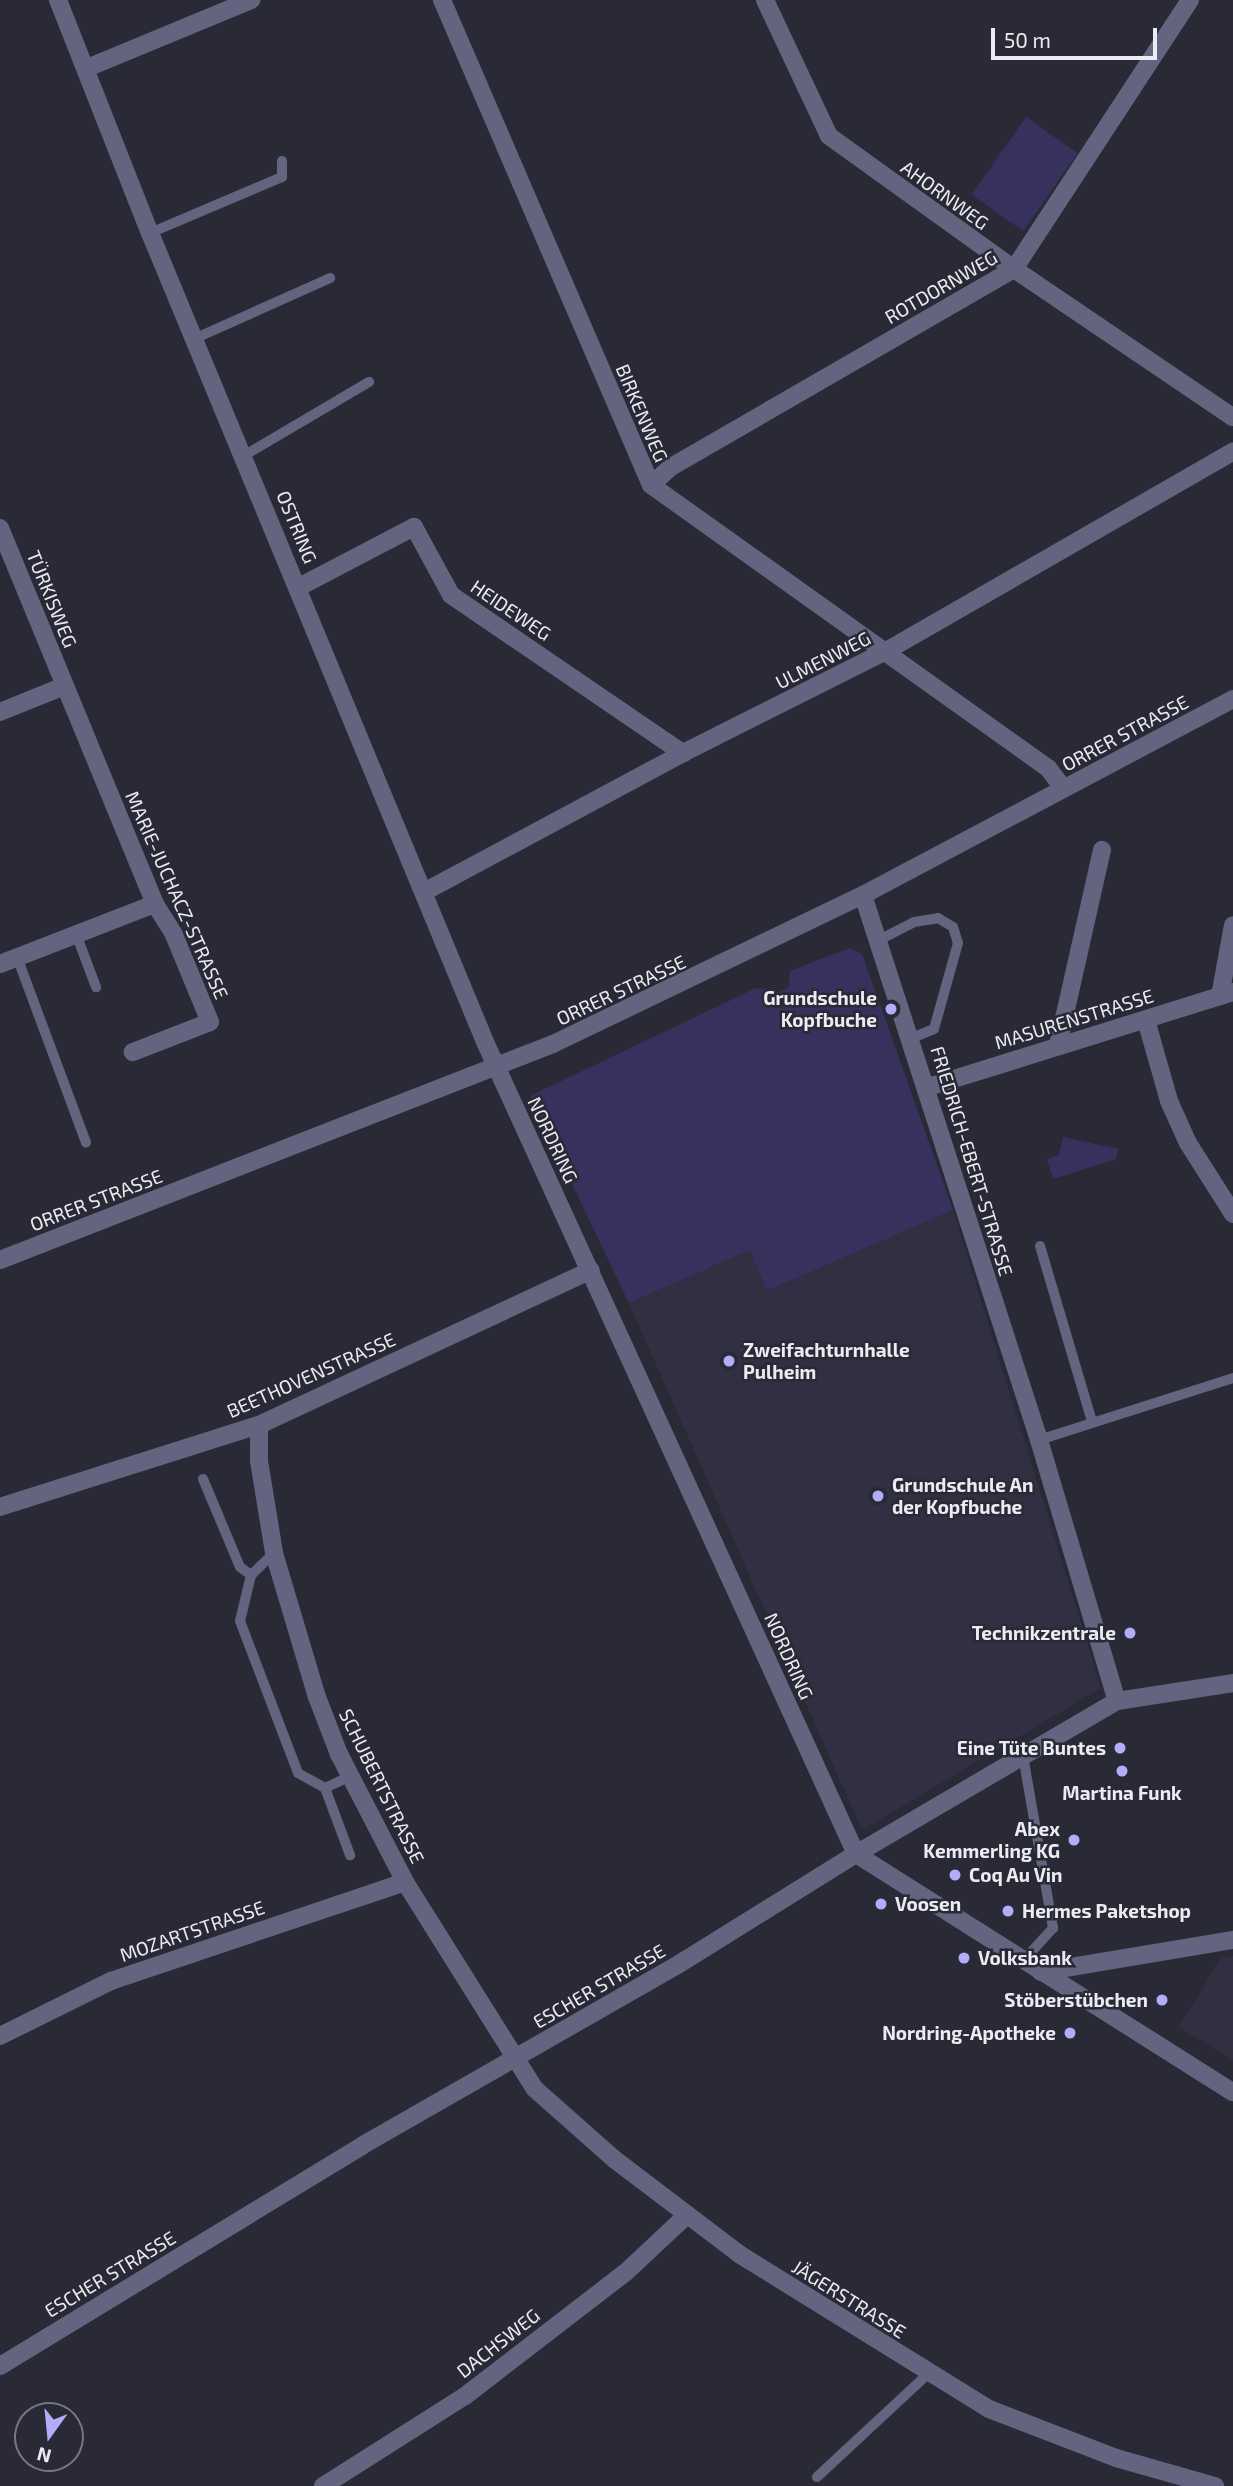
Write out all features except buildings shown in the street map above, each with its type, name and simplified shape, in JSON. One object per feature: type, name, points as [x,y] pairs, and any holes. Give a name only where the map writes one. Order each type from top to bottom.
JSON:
[{"type":"street","name":"OSTRING","points":[[58,0],[150,233],[245,455],[497,1069]]},
{"type":"street","points":[[87,68],[251,0]]},
{"type":"street","name":"BIRKENWEG","points":[[442,0],[651,485],[888,650],[1048,768],[1064,789]]},
{"type":"street","name":"AHORNWEG","points":[[765,0],[829,136],[1014,269],[1233,417]]},
{"type":"street","name":"ROTDORNWEG","points":[[651,485],[671,467],[1014,269],[1190,0]]},
{"type":"street","name":"ULMENWEG","points":[[424,892],[682,753],[888,650],[1233,452]]},
{"type":"street","name":"HEIDEWEG","points":[[299,587],[414,527],[451,594],[682,753]]},
{"type":"street","name":"TÜRKISWEG","points":[[0,528],[107,786]]},
{"type":"street","points":[[0,712],[64,686]]},
{"type":"street","name":"ORRER STRASSE","points":[[0,1260],[497,1069],[863,895],[1233,699]]},
{"type":"street","name":"MARIE-JUCHACZ-STRASSE","points":[[107,786],[155,904],[174,935],[210,1022],[133,1052]]},
{"type":"street","points":[[1058,1045],[1102,850]]},
{"type":"street","name":"FRIEDRICH-EBERT-STRASSE","points":[[863,895],[928,1087],[1039,1440],[1117,1701]]},
{"type":"street","points":[[0,964],[155,904]]},
{"type":"street","points":[[1226,994],[1233,925]]},
{"type":"street","name":"MASURENSTRASSE","points":[[928,1087],[1226,994]]},
{"type":"street","points":[[1146,1020],[1168,1101],[1188,1143],[1233,1214]]},
{"type":"street","name":"NORDRING","points":[[497,1069],[856,1854]]},
{"type":"street","name":"BEETHOVENSTRASSE","points":[[0,1507],[259,1424],[591,1270]]},
{"type":"street","name":"SCHUBERTSTRASSE","points":[[259,1424],[259,1461],[274,1553],[317,1697],[351,1776],[404,1882],[516,2057]]},
{"type":"street","name":"ESCHER STRASSE","points":[[0,2366],[363,2145],[679,1964],[856,1854],[1117,1701],[1233,1683]]},
{"type":"street","points":[[856,1854],[1233,2092]]},
{"type":"street","name":"MOZARTSTRASSE","points":[[0,2036],[111,1981],[404,1882]]},
{"type":"street","points":[[1041,1972],[1233,1940]]},
{"type":"street","name":"JÄGERSTRASSE","points":[[516,2057],[535,2089],[687,2215],[739,2254],[929,2373],[989,2409],[1148,2469],[1215,2486]]},
{"type":"street","name":"DACHSWEG","points":[[323,2486],[465,2396],[625,2273],[687,2215]]},
{"type":"street","points":[[1139,2486],[1148,2469]]},
{"type":"lane","points":[[150,233],[282,177],[282,161]]},
{"type":"lane","points":[[195,338],[330,278]]},
{"type":"lane","points":[[245,455],[369,382]]},
{"type":"lane","points":[[879,940],[926,920],[938,918],[953,927],[958,943],[934,1029],[912,1038]]},
{"type":"lane","points":[[76,934],[96,988]]},
{"type":"lane","points":[[17,957],[86,1143]]},
{"type":"lane","points":[[1040,1246],[1092,1422]]},
{"type":"lane","points":[[1039,1440],[1233,1378]]},
{"type":"lane","points":[[203,1479],[240,1567],[251,1575]]},
{"type":"lane","points":[[274,1553],[251,1575],[240,1621],[298,1773],[325,1788],[350,1855]]},
{"type":"lane","points":[[1023,1756],[1053,1928],[1023,1961]]},
{"type":"lane","points":[[325,1788],[351,1776]]},
{"type":"lane","points":[[817,2477],[929,2373]]},
{"type":"shaded area","points":[[1026,117],[1078,153],[1023,231],[972,195]]},
{"type":"shaded area","points":[[850,948],[862,954],[953,1210],[767,1291],[750,1250],[629,1303],[530,1096],[756,988],[780,992],[789,987],[790,971]]},
{"type":"shaded area","points":[[1063,1137],[1118,1149],[1116,1159],[1053,1179],[1047,1159],[1059,1155]]},
{"type":"shaded area","name":"Grundschule An der Kopfbuche","points":[[953,1210],[1101,1688],[862,1830],[629,1303],[750,1250],[768,1291]]},
{"type":"shaded area","points":[[1233,1956],[1233,2060],[1179,2027],[1221,1958]]},
{"type":"place","name":"Grundschule Kopfbuche","points":[[891,1009]]},
{"type":"place","name":"Zweifachturnhalle Pulheim","points":[[729,1361]]},
{"type":"place","name":"Grundschule An der Kopfbuche","points":[[878,1496]]},
{"type":"place","name":"Technikzentrale","points":[[1130,1633]]},
{"type":"place","name":"Eine Tüte Buntes","points":[[1120,1748]]},
{"type":"place","name":"Martina Funk","points":[[1122,1771]]},
{"type":"place","name":"Abex Kemmerling KG","points":[[1074,1840]]},
{"type":"place","name":"Coq Au Vin","points":[[955,1875]]},
{"type":"place","name":"Voosen","points":[[881,1904]]},
{"type":"place","name":"Hermes Paketshop","points":[[1008,1911]]},
{"type":"place","name":"Volksbank","points":[[964,1958]]},
{"type":"place","name":"Stöberstübchen","points":[[1162,2000]]},
{"type":"place","name":"Nordring-Apotheke","points":[[1070,2033]]}]
